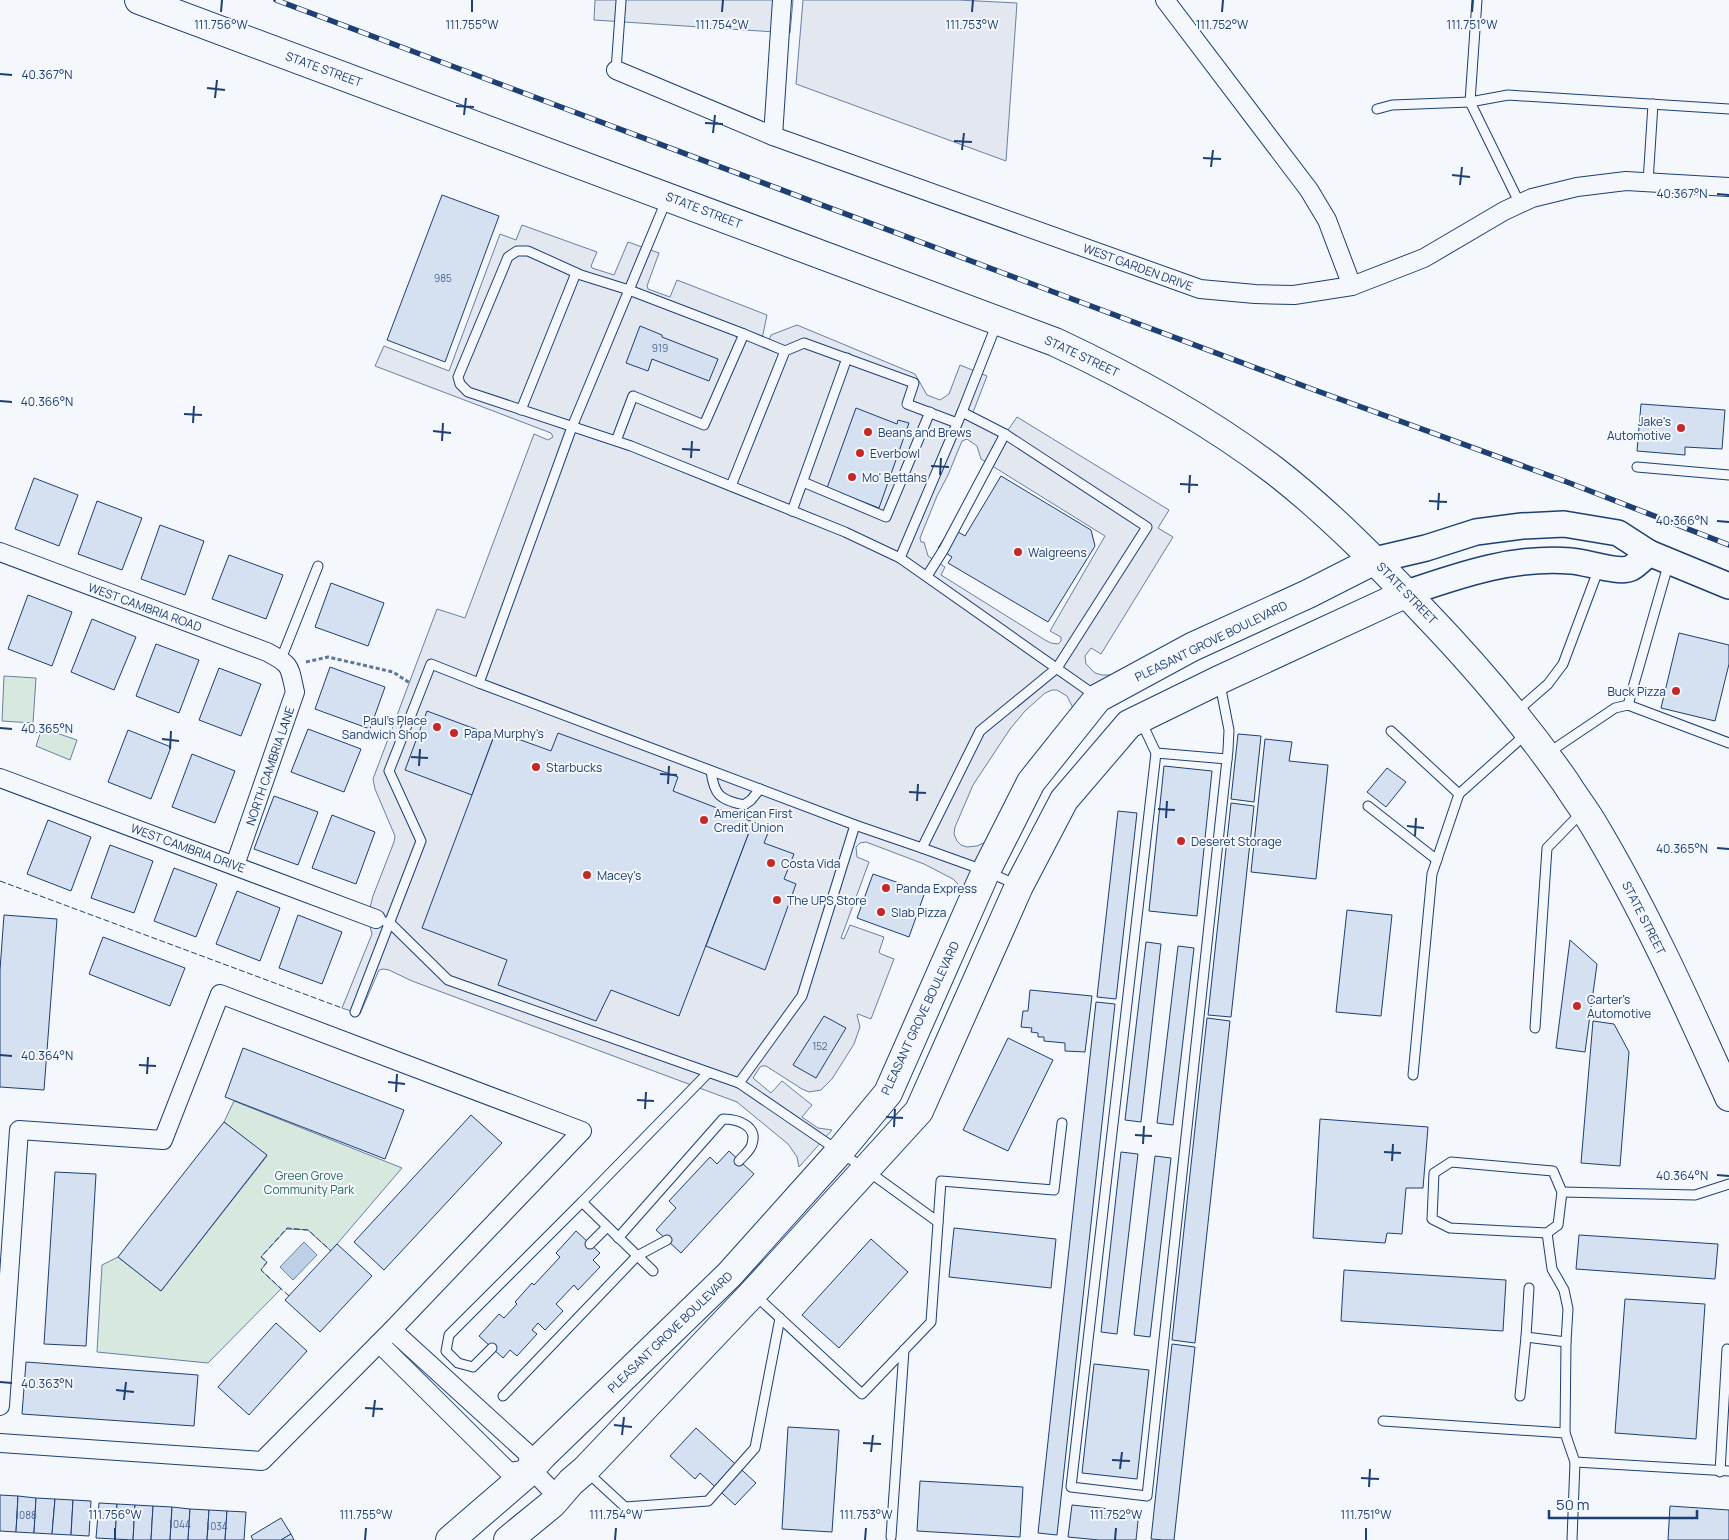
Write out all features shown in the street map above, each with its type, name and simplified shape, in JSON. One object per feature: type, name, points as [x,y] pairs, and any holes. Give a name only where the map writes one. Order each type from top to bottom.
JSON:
[{"type":"main road","name":"STATE STREET","points":[[139,0],[1055,342],[1165,398],[1211,426],[1277,473],[1337,524],[1375,560],[1455,644],[1546,755],[1584,810],[1627,885],[1669,966],[1728,1093]]},
{"type":"main road","points":[[1375,560],[1426,548],[1476,532],[1522,526],[1564,524],[1618,533],[1659,557],[1729,586]]},
{"type":"main road","points":[[508,1540],[552,1504],[753,1293],[919,1111],[1019,886],[1064,800],[1129,724],[1406,593],[1466,574],[1523,561],[1571,561],[1626,570],[1659,557]]},
{"type":"main road","name":"PLEASANT GROVE BOULEVARD","points":[[450,1540],[523,1478],[549,1450],[729,1275],[840,1151],[888,1093],[986,871],[1031,782],[1098,698],[1192,647],[1308,594],[1375,560]]},
{"type":"street","points":[[773,136],[782,0]]},
{"type":"street","points":[[1165,0],[1309,190],[1328,220],[1352,286]]},
{"type":"street","name":"WEST GARDEN DRIVE","points":[[616,70],[773,136],[1200,289],[1294,295],[1352,286],[1424,258],[1504,211],[1532,198],[1576,187],[1626,181],[1729,187]]},
{"type":"street","name":"WEST CAMBRIA ROAD","points":[[0,552],[267,652],[285,662]]},
{"type":"street","name":"NORTH CAMBRIA LANE","points":[[235,865],[295,692],[285,662]]},
{"type":"street","name":"WEST CAMBRIA DRIVE","points":[[0,778],[383,921]]},
{"type":"street","points":[[0,1406],[19,1130],[162,1140],[220,994],[582,1131],[392,1330],[262,1461],[0,1443]]},
{"type":"street","points":[[392,1330],[527,1453],[531,1469],[558,1497]]},
{"type":"street","points":[[379,1343],[509,1472],[531,1469]]},
{"type":"street","points":[[481,1444],[499,1427]]},
{"type":"lane","points":[[1477,0],[1470,102],[1520,204]]},
{"type":"lane","points":[[616,70],[621,1]]},
{"type":"lane","points":[[1377,109],[1392,105],[1470,102],[1508,95],[1729,108]]},
{"type":"lane","points":[[1648,182],[1653,104]]},
{"type":"lane","points":[[479,684],[572,427],[668,196]]},
{"type":"lane","points":[[957,423],[907,404],[914,384],[804,343],[785,351],[629,290],[576,273],[528,251],[517,251],[508,257],[458,377],[460,384],[468,392],[616,442],[731,486],[845,532],[900,558],[1098,698]]},
{"type":"lane","points":[[521,410],[576,273]]},
{"type":"lane","points":[[900,558],[962,412],[998,321]]},
{"type":"lane","points":[[616,442],[633,396],[704,425],[744,334]]},
{"type":"lane","points":[[731,486],[785,351]]},
{"type":"lane","points":[[792,511],[847,358]]},
{"type":"lane","points":[[802,482],[886,517],[930,412]]},
{"type":"lane","points":[[922,848],[980,731],[1057,668],[1147,527],[1005,434],[962,412]]},
{"type":"lane","points":[[926,576],[944,549],[1005,434]]},
{"type":"lane","points":[[1637,467],[1729,476]]},
{"type":"lane","points":[[1628,705],[1659,557]]},
{"type":"lane","points":[[285,662],[318,566]]},
{"type":"lane","points":[[1413,1075],[1432,874],[1459,794],[1521,723],[1563,664],[1600,566]]},
{"type":"lane","points":[[355,1012],[383,921],[421,841],[390,771],[431,664],[479,684],[855,825],[986,871],[1019,886]]},
{"type":"lane","points":[[1140,719],[1156,753],[1071,1487],[1147,1496],[1227,759],[1229,730],[1219,680]]},
{"type":"lane","points":[[1546,755],[1615,708],[1628,705],[1729,743]]},
{"type":"lane","points":[[1391,731],[1459,794]]},
{"type":"lane","points":[[1156,753],[1227,759]]},
{"type":"lane","points":[[711,771],[712,783],[716,792],[728,802],[744,805],[752,800],[760,789]]},
{"type":"lane","points":[[1368,806],[1437,860]]},
{"type":"lane","points":[[1536,1028],[1547,848],[1584,810]]},
{"type":"lane","points":[[739,1083],[802,996],[855,825]]},
{"type":"lane","points":[[383,921],[448,980],[739,1083],[840,1151],[938,1222]]},
{"type":"lane","points":[[492,1348],[473,1367],[458,1363],[446,1351],[449,1335],[708,1073]]},
{"type":"lane","points":[[618,1238],[723,1119],[735,1119],[750,1128],[753,1135],[752,1146],[739,1161]]},
{"type":"lane","points":[[753,1293],[862,1394],[931,1322],[941,1181],[1054,1190],[1062,1123]]},
{"type":"lane","points":[[1450,1162],[1554,1171],[1562,1192],[1558,1225],[1547,1233],[1450,1228],[1432,1219],[1434,1173],[1450,1162]]},
{"type":"lane","points":[[1562,1192],[1695,1195],[1729,1184]]},
{"type":"lane","points":[[582,1202],[654,1271]]},
{"type":"lane","points":[[590,1244],[607,1227]]},
{"type":"lane","points":[[1547,1233],[1552,1269],[1564,1290],[1568,1309],[1565,1433],[1575,1462],[1572,1540]]},
{"type":"lane","points":[[503,1396],[637,1256],[667,1240]]},
{"type":"lane","points":[[1520,1396],[1529,1288]]},
{"type":"lane","points":[[584,1470],[625,1507],[708,1501],[756,1448],[780,1318]]},
{"type":"lane","points":[[1526,1337],[1566,1342]]},
{"type":"lane","points":[[1575,1462],[1725,1472],[1727,1349]]},
{"type":"lane","points":[[891,1537],[904,1350]]},
{"type":"lane","points":[[1383,1421],[1565,1433]]},
{"type":"path","points":[[285,662],[328,657],[393,672],[422,688]]},
{"type":"green space","points":[[4,676],[36,678],[33,723],[2,721]]},
{"type":"green space","points":[[42,728],[77,740],[70,760],[36,746]]},
{"type":"green space","name":"Green Grove Community Park","points":[[234,1101],[402,1168],[331,1251],[308,1230],[287,1229],[261,1257],[267,1262],[261,1270],[281,1289],[208,1363],[97,1352],[102,1265],[118,1257],[161,1291],[267,1156],[224,1122]]},
{"type":"shaded area","points":[[595,0],[793,0],[790,33],[594,20]]},
{"type":"shaded area","points":[[803,0],[958,0],[1017,3],[1006,161],[796,84]]},
{"type":"shaded area","points":[[522,225],[597,252],[591,266],[592,268],[614,275],[628,242],[659,253],[647,286],[648,289],[670,297],[677,280],[767,315],[762,339],[768,343],[771,335],[797,325],[915,374],[927,395],[940,400],[949,394],[960,365],[987,376],[972,415],[1008,430],[1017,417],[1169,510],[1158,528],[1173,537],[1101,654],[1091,648],[1085,656],[1086,664],[1095,673],[1111,675],[1118,671],[1072,717],[1073,708],[1067,696],[1057,690],[1045,693],[1025,711],[1010,729],[973,785],[955,827],[954,834],[961,845],[967,847],[977,846],[988,841],[964,896],[963,889],[953,879],[924,864],[866,842],[860,843],[856,847],[857,857],[869,862],[841,938],[844,939],[850,925],[884,937],[879,952],[894,959],[871,1019],[857,1015],[860,1027],[854,1044],[832,1079],[821,1090],[809,1092],[802,1089],[766,1066],[760,1067],[753,1078],[771,1093],[782,1081],[812,1105],[802,1117],[818,1128],[832,1130],[799,1167],[797,1157],[788,1144],[737,1102],[412,981],[389,970],[379,970],[360,1014],[342,1008],[372,934],[370,926],[366,923],[373,896],[395,836],[375,789],[373,779],[437,609],[465,618],[534,434],[548,440],[553,437],[551,433],[375,366],[384,346],[449,371],[500,234],[516,240]],"holes":[[[967,439],[977,446],[981,459],[1105,536],[1050,631],[1061,637],[1061,641],[1058,644],[1045,640],[941,575],[945,567],[928,556],[924,542],[921,542],[920,538],[937,496],[962,441]]]},
{"type":"water","points":[[304,1242],[317,1255],[293,1280],[280,1267]]},
{"type":"building","points":[[442,195],[499,216],[445,362],[387,340]]},
{"type":"building","points":[[640,326],[662,335],[662,337],[718,359],[709,381],[652,359],[648,371],[626,363]]},
{"type":"building","name":"Jake's Automotive","points":[[1641,404],[1725,410],[1722,449],[1685,447],[1685,455],[1637,451]]},
{"type":"building","points":[[856,408],[897,424],[898,420],[909,423],[879,508],[827,488]]},
{"type":"building","name":"Walgreens","points":[[1001,476],[1091,530],[1095,546],[1048,622],[948,563],[952,557],[938,548],[951,528],[965,536]]},
{"type":"building","points":[[34,478],[78,495],[59,546],[15,529]]},
{"type":"building","points":[[97,501],[142,518],[122,570],[78,554]]},
{"type":"building","points":[[160,525],[204,541],[185,595],[141,579]]},
{"type":"building","points":[[229,555],[283,575],[266,619],[212,599]]},
{"type":"building","points":[[331,583],[384,603],[368,646],[315,627]]},
{"type":"building","points":[[28,595],[72,612],[52,666],[8,649]]},
{"type":"building","points":[[92,619],[136,637],[114,690],[71,672]]},
{"type":"building","points":[[1679,633],[1729,645],[1729,664],[1715,721],[1661,708]]},
{"type":"building","points":[[156,644],[199,660],[179,713],[136,696]]},
{"type":"building","points":[[330,667],[385,687],[370,729],[315,709]]},
{"type":"building","points":[[219,668],[261,684],[241,736],[199,720]]},
{"type":"building","points":[[427,711],[494,736],[472,795],[405,770]]},
{"type":"building","points":[[308,729],[361,749],[344,792],[291,772]]},
{"type":"building","points":[[128,730],[171,747],[151,799],[108,782]]},
{"type":"building","name":"Macey's","points":[[496,731],[551,751],[558,733],[678,777],[673,791],[753,822],[679,1016],[611,990],[596,1021],[498,985],[507,960],[422,928]]},
{"type":"building","points":[[1238,734],[1261,736],[1254,802],[1231,799]]},
{"type":"building","points":[[1265,739],[1292,742],[1289,761],[1328,765],[1316,879],[1251,872]]},
{"type":"building","points":[[192,754],[235,771],[215,823],[172,807]]},
{"type":"building","name":"Deseret Storage","points":[[1164,766],[1212,771],[1197,916],[1149,911]]},
{"type":"building","points":[[1387,768],[1406,782],[1386,807],[1367,792]]},
{"type":"building","points":[[274,796],[318,812],[298,865],[254,849]]},
{"type":"building","points":[[1231,803],[1254,806],[1231,1017],[1208,1015]]},
{"type":"building","points":[[1118,811],[1137,813],[1116,999],[1097,997]]},
{"type":"building","points":[[332,815],[375,832],[356,884],[312,868]]},
{"type":"building","points":[[48,820],[91,837],[71,891],[27,874]]},
{"type":"building","points":[[753,822],[770,828],[764,843],[794,854],[784,879],[796,884],[765,970],[706,946]]},
{"type":"building","points":[[110,845],[153,861],[134,913],[91,898]]},
{"type":"building","points":[[174,868],[217,884],[196,937],[154,921]]},
{"type":"building","points":[[873,874],[925,892],[909,937],[857,918]]},
{"type":"building","points":[[237,891],[280,908],[260,961],[216,944]]},
{"type":"building","points":[[1347,910],[1392,915],[1381,1016],[1336,1012]]},
{"type":"building","points":[[4,915],[57,919],[44,1090],[0,1087],[0,970]]},
{"type":"building","points":[[298,915],[342,932],[322,984],[279,968]]},
{"type":"building","points":[[103,937],[185,968],[170,1006],[89,974]]},
{"type":"building","name":"Carter's Automotive","points":[[1570,940],[1597,964],[1585,1052],[1556,1048]]},
{"type":"building","points":[[1146,942],[1161,944],[1141,1122],[1125,1120]]},
{"type":"building","points":[[1178,946],[1194,948],[1173,1125],[1157,1123]]},
{"type":"building","points":[[1030,990],[1092,996],[1085,1052],[1065,1051],[1065,1043],[1044,1041],[1044,1037],[1038,1037],[1038,1033],[1031,1032],[1032,1028],[1021,1027],[1023,1011],[1028,1011]]},
{"type":"building","points":[[1096,1002],[1115,1004],[1057,1535],[1038,1533]]},
{"type":"building","points":[[824,1016],[846,1028],[816,1078],[793,1065]]},
{"type":"building","points":[[1207,1018],[1230,1021],[1195,1343],[1172,1340]]},
{"type":"building","points":[[1593,1021],[1614,1024],[1629,1052],[1620,1166],[1581,1163]]},
{"type":"building","points":[[1008,1038],[1053,1060],[1008,1151],[963,1130]]},
{"type":"building","points":[[243,1048],[404,1110],[385,1159],[225,1097]]},
{"type":"building","points":[[471,1115],[502,1143],[384,1270],[354,1242]]},
{"type":"building","points":[[1320,1119],[1428,1127],[1423,1188],[1406,1188],[1402,1234],[1387,1233],[1385,1243],[1313,1238]]},
{"type":"building","points":[[224,1122],[267,1155],[161,1291],[118,1257]]},
{"type":"building","points":[[729,1151],[754,1174],[681,1253],[656,1230],[676,1208],[669,1201],[710,1157],[717,1164]]},
{"type":"building","points":[[1121,1152],[1138,1154],[1117,1334],[1101,1332]]},
{"type":"building","points":[[1155,1156],[1171,1158],[1150,1337],[1134,1335]]},
{"type":"building","points":[[55,1172],[96,1174],[86,1346],[44,1344]]},
{"type":"building","points":[[954,1228],[1056,1239],[1051,1288],[949,1277]]},
{"type":"building","points":[[576,1231],[600,1253],[593,1260],[600,1267],[578,1290],[574,1285],[556,1304],[563,1311],[545,1330],[538,1323],[532,1330],[537,1334],[517,1356],[510,1350],[503,1358],[479,1336],[499,1314],[504,1318],[517,1304],[515,1302],[532,1283],[534,1285],[560,1257],[556,1253]]},
{"type":"building","points":[[1579,1235],[1718,1244],[1715,1279],[1576,1269]]},
{"type":"building","points":[[871,1239],[908,1272],[839,1348],[802,1315]]},
{"type":"building","points":[[337,1244],[372,1276],[320,1332],[285,1300]]},
{"type":"building","points":[[1344,1270],[1506,1280],[1503,1331],[1341,1321]]},
{"type":"building","points":[[1625,1299],[1705,1304],[1696,1439],[1615,1433]]},
{"type":"building","points":[[276,1323],[307,1351],[249,1415],[218,1387]]},
{"type":"building","points":[[1172,1344],[1195,1347],[1174,1540],[1164,1540],[1151,1539]]},
{"type":"building","points":[[26,1362],[198,1375],[194,1426],[22,1414]]},
{"type":"building","points":[[1094,1364],[1149,1370],[1137,1479],[1082,1473]]},
{"type":"building","points":[[788,1427],[839,1430],[832,1532],[782,1529]]},
{"type":"building","points":[[696,1428],[756,1483],[735,1505],[700,1473],[695,1479],[670,1456]]},
{"type":"building","points":[[920,1481],[1023,1487],[1020,1537],[917,1531]]},
{"type":"building","points":[[0,1495],[18,1496],[16,1532],[0,1531]]},
{"type":"building","points":[[18,1496],[36,1498],[34,1533],[16,1532]]},
{"type":"building","points":[[36,1498],[55,1499],[52,1534],[34,1533]]},
{"type":"building","points":[[55,1499],[73,1500],[71,1535],[52,1534]]},
{"type":"building","points":[[73,1500],[91,1501],[89,1536],[71,1535]]},
{"type":"building","points":[[99,1503],[117,1504],[115,1539],[96,1538]]},
{"type":"building","points":[[117,1504],[135,1505],[133,1540],[115,1539]]},
{"type":"building","points":[[135,1505],[153,1506],[151,1540],[133,1540]]},
{"type":"building","points":[[1072,1505],[1139,1512],[1136,1540],[1099,1540],[1068,1537]]},
{"type":"building","points":[[153,1506],[172,1507],[170,1540],[151,1540]]},
{"type":"building","points":[[1670,1506],[1729,1510],[1729,1540],[1668,1540]]},
{"type":"building","points":[[172,1507],[190,1509],[188,1540],[170,1540]]},
{"type":"building","points":[[190,1509],[209,1510],[207,1540],[188,1540]]},
{"type":"building","points":[[209,1510],[227,1511],[225,1540],[207,1540]]},
{"type":"building","points":[[227,1511],[246,1512],[244,1540],[225,1540]]},
{"type":"building","points":[[281,1518],[291,1534],[281,1540],[253,1540],[251,1536]]},
{"type":"building","points":[[291,1534],[294,1540],[281,1540]]},
{"type":"railway","points":[[276,0],[1312,389],[1567,482],[1729,545]]},
{"type":"fence","points":[[0,881],[342,1008]]},
{"type":"fence","points":[[289,1296],[261,1270],[267,1262],[261,1257],[287,1228],[308,1230],[331,1251]]},
{"type":"place","name":"Jake's Automotive","points":[[1681,428]]},
{"type":"place","name":"Beans and Brews","points":[[868,432]]},
{"type":"place","name":"Everbowl","points":[[860,453]]},
{"type":"place","name":"Mo' Bettahs","points":[[852,477]]},
{"type":"place","name":"Walgreens","points":[[1018,552]]},
{"type":"place","name":"Buck Pizza","points":[[1676,691]]},
{"type":"place","name":"Paul's Place Sandwich Shop","points":[[437,727]]},
{"type":"place","name":"Papa Murphy's","points":[[454,733]]},
{"type":"place","name":"Starbucks","points":[[536,767]]},
{"type":"place","name":"American First Credit Union","points":[[704,820]]},
{"type":"place","name":"Deseret Storage","points":[[1181,841]]},
{"type":"place","name":"Costa Vida","points":[[771,863]]},
{"type":"place","name":"Macey's","points":[[587,875]]},
{"type":"place","name":"Panda Express","points":[[886,888]]},
{"type":"place","name":"The UPS Store","points":[[777,900]]},
{"type":"place","name":"Slab Pizza","points":[[881,912]]},
{"type":"place","name":"Carter's Automotive","points":[[1577,1006]]}]
